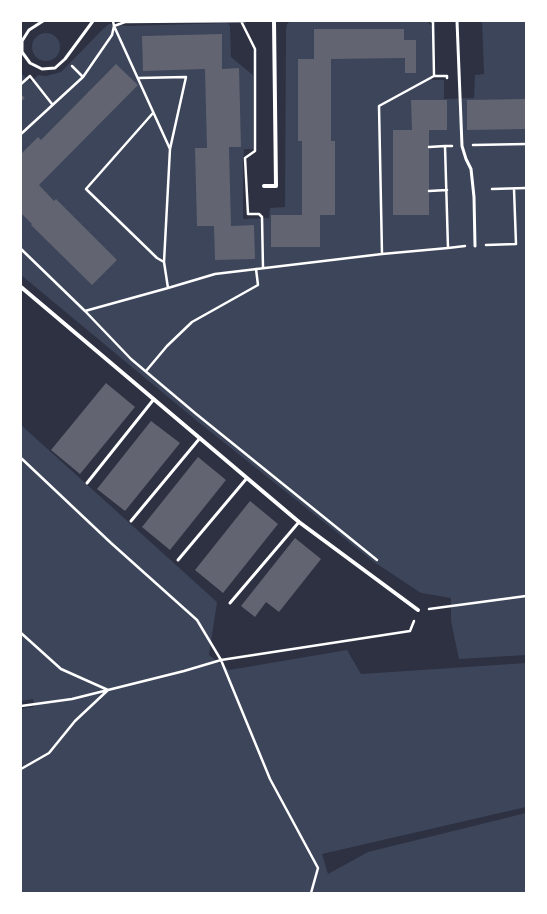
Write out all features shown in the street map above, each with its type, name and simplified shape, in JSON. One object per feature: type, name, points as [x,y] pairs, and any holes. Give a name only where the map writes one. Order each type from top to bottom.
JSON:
[{"type":"street","points":[[264,186],[276,186],[274,21]]},
{"type":"street","points":[[21,287],[299,522],[418,610]]},
{"type":"lane","points":[[43,21],[29,30],[22,41],[22,52],[30,64],[42,69],[55,68],[65,59],[94,21]]},
{"type":"lane","points":[[457,21],[462,146],[471,170],[474,197],[475,246]]},
{"type":"lane","points":[[87,483],[154,399]]},
{"type":"lane","points":[[131,521],[200,438]]},
{"type":"lane","points":[[178,560],[247,478]]},
{"type":"lane","points":[[230,603],[299,522]]},
{"type":"path","points":[[113,21],[137,78],[170,149]]},
{"type":"path","points":[[241,21],[255,49],[255,151],[245,158],[248,214],[259,214],[262,217],[263,268]]},
{"type":"path","points":[[114,26],[125,22],[245,21]]},
{"type":"path","points":[[431,21],[433,22],[434,76]]},
{"type":"path","points":[[21,134],[83,77],[112,35],[114,26]]},
{"type":"path","points":[[65,59],[83,77]]},
{"type":"path","points":[[26,73],[52,104]]},
{"type":"path","points":[[21,84],[30,76]]},
{"type":"path","points":[[382,254],[379,106],[434,76],[447,76],[448,83]]},
{"type":"path","points":[[137,78],[186,77],[170,149],[164,262],[168,288]]},
{"type":"path","points":[[153,113],[86,189],[156,258],[164,262]]},
{"type":"path","points":[[453,139],[454,146]]},
{"type":"path","points":[[429,147],[446,146]]},
{"type":"path","points":[[492,188],[526,188]]},
{"type":"path","points":[[429,191],[447,190]]},
{"type":"path","points":[[85,311],[216,274],[382,254],[448,248]]},
{"type":"path","points":[[21,249],[85,311],[131,359],[195,413],[377,560]]},
{"type":"path","points":[[146,371],[167,346],[192,322],[258,285],[256,269]]},
{"type":"path","points":[[21,458],[111,543],[197,620],[221,660],[270,779],[318,868],[311,893]]},
{"type":"path","points":[[21,706],[72,700],[221,660],[410,631],[418,610],[526,596]]},
{"type":"path","points":[[21,633],[61,669],[108,690]]},
{"type":"path","points":[[21,770],[49,753],[75,722],[108,690]]},
{"type":"shaded area","points":[[290,21],[427,21],[432,26],[432,80],[444,80],[444,99],[474,98],[475,75],[484,74],[482,21],[526,21],[526,655],[459,659],[451,621],[451,598],[421,593],[374,562],[197,421],[21,275],[21,102],[25,98],[21,94],[21,73],[31,82],[38,75],[46,76],[61,72],[109,24],[128,26],[228,23],[230,26],[231,57],[253,75],[253,149],[244,149],[243,219],[269,218],[270,208],[285,207],[286,29],[287,24]]},
{"type":"shaded area","points":[[46,33],[56,37],[60,47],[56,57],[46,61],[36,57],[32,47],[36,37]]},
{"type":"shaded area","points":[[21,425],[217,602],[209,655],[229,670],[347,650],[361,674],[526,663],[526,807],[322,854],[328,874],[368,852],[526,813],[526,893],[21,893],[21,709],[34,707],[33,699],[21,701]]},
{"type":"building","points":[[314,29],[404,29],[404,40],[416,40],[416,73],[405,73],[405,58],[331,59],[331,141],[335,141],[335,215],[320,215],[320,247],[271,247],[271,215],[302,215],[302,141],[298,141],[298,59],[314,59]]},
{"type":"building","points":[[222,34],[222,69],[239,68],[241,147],[229,147],[231,226],[254,225],[255,259],[215,260],[214,226],[197,226],[195,148],[207,148],[205,69],[143,71],[142,36]]},
{"type":"building","points":[[116,64],[138,85],[39,185],[54,201],[56,199],[117,260],[92,285],[31,225],[32,224],[21,213],[21,154],[38,137],[41,140]]},
{"type":"building","points":[[21,94],[25,98],[21,102]]},
{"type":"building","points":[[526,99],[526,129],[467,130],[467,100]]},
{"type":"building","points":[[411,100],[447,100],[447,130],[429,130],[429,215],[393,215],[393,130],[412,130]]},
{"type":"building","points":[[106,383],[135,407],[80,474],[51,450]]},
{"type":"building","points":[[151,421],[180,443],[125,511],[97,489]]},
{"type":"building","points":[[198,457],[226,480],[170,550],[142,527]]},
{"type":"building","points":[[250,501],[278,524],[223,593],[195,570]]},
{"type":"building","points":[[295,538],[321,559],[279,612],[266,602],[255,617],[241,606]]}]
